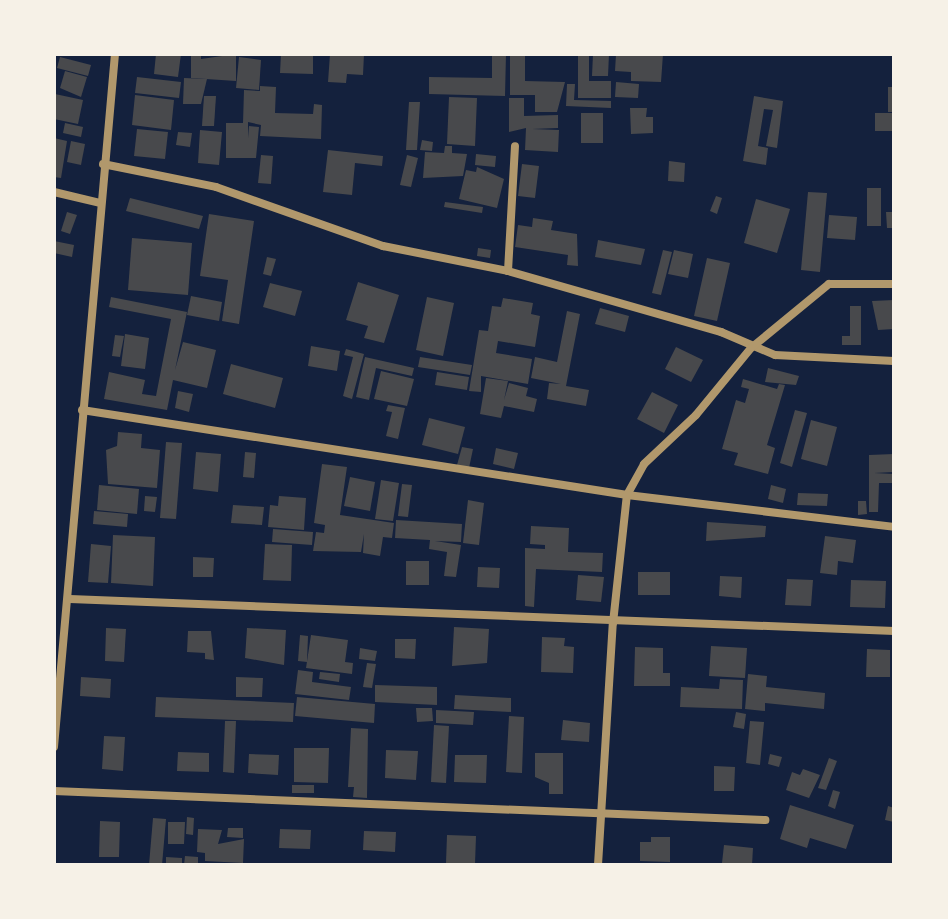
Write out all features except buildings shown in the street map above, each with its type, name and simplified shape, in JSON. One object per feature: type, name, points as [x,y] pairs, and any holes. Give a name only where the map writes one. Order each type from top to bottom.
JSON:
[{"type":"street","points":[[54,747],[70,599],[82,410],[115,54]]},
{"type":"street","points":[[508,271],[515,146]]},
{"type":"street","points":[[103,164],[263,201],[383,246],[508,271],[721,332],[751,348],[775,355],[894,361]]},
{"type":"street","points":[[54,192],[100,203]]},
{"type":"street","points":[[598,865],[613,623],[627,495],[644,464],[696,415],[751,348],[829,284],[894,284]]},
{"type":"street","points":[[82,410],[627,495],[894,527]]},
{"type":"street","points":[[70,599],[613,623],[894,631]]},
{"type":"street","points":[[54,791],[765,820]]}]
